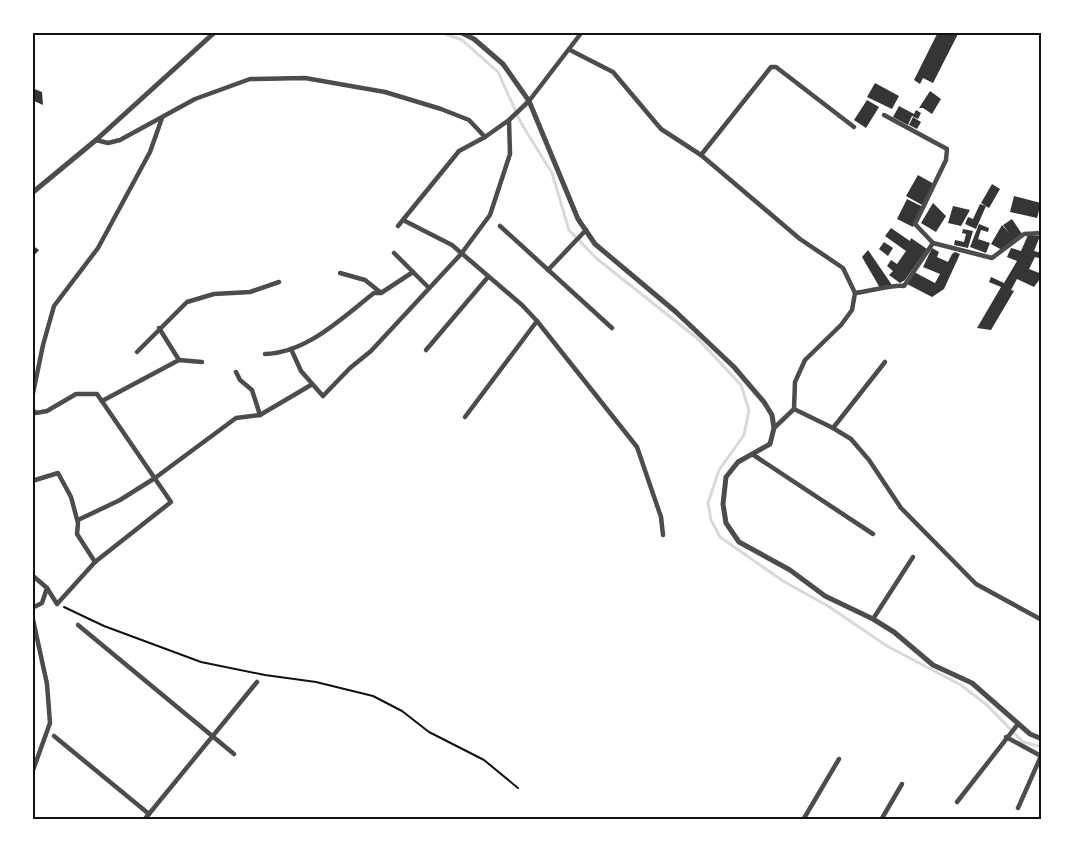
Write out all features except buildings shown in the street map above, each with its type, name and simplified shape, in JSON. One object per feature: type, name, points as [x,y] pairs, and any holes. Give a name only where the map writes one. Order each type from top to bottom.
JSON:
[{"type":"street","points":[[32,193],[96,140],[216,32]]},
{"type":"street","points":[[460,32],[474,39],[502,64],[529,101],[578,219],[595,244],[676,312],[734,367],[764,402],[772,415],[774,428],[770,444],[738,462],[726,477],[723,504],[726,523],[739,542],[790,570],[825,596],[874,619],[894,632],[933,665],[972,683],[1030,734],[1042,739]]},
{"type":"street","points":[[398,226],[458,151],[485,137],[509,120],[529,101],[582,32]]},
{"type":"street","points":[[570,50],[613,72],[661,129],[701,155],[800,239],[843,268],[855,293],[852,310],[841,325],[805,360],[795,382],[794,409],[774,428]]},
{"type":"street","points":[[701,155],[771,67],[776,67],[854,127]]},
{"type":"street","points":[[96,140],[108,143],[120,140],[195,99],[250,79],[305,78],[385,92],[440,109],[469,120],[485,137]]},
{"type":"street","points":[[884,115],[946,148],[946,160],[915,224],[933,243],[992,258],[1024,234],[1042,233]]},
{"type":"street","points":[[32,398],[43,345],[54,306],[98,248],[150,152],[162,118]]},
{"type":"street","points":[[290,349],[301,371],[311,385],[323,396],[350,368],[371,350],[461,254],[490,215],[510,154],[509,120]]},
{"type":"street","points":[[403,220],[452,245],[537,321],[637,447],[661,517],[663,535]]},
{"type":"street","points":[[500,226],[612,328]]},
{"type":"street","points":[[548,270],[586,230]]},
{"type":"street","points":[[855,293],[891,288],[896,285],[904,286],[933,243]]},
{"type":"street","points":[[394,253],[429,288]]},
{"type":"street","points":[[265,354],[290,349],[323,333],[374,294],[381,293],[413,272]]},
{"type":"street","points":[[340,273],[365,280],[381,293]]},
{"type":"street","points":[[426,350],[488,277]]},
{"type":"street","points":[[137,352],[158,328],[187,302],[214,294],[250,292],[279,282]]},
{"type":"street","points":[[465,417],[537,321]]},
{"type":"street","points":[[158,328],[179,360]]},
{"type":"street","points":[[102,401],[179,360],[202,362]]},
{"type":"street","points":[[833,428],[885,362]]},
{"type":"street","points":[[236,372],[240,380],[252,390],[260,415]]},
{"type":"street","points":[[78,520],[120,500],[155,478],[236,418],[260,415],[311,385]]},
{"type":"street","points":[[32,409],[36,413],[47,411],[76,394],[97,394],[171,502],[95,562],[57,604],[48,588],[32,575]]},
{"type":"street","points":[[794,409],[833,428],[850,439],[869,460],[901,508],[976,584],[1042,620]]},
{"type":"street","points":[[752,454],[873,534]]},
{"type":"street","points":[[32,481],[58,473],[71,496],[78,520],[77,534],[95,562]]},
{"type":"street","points":[[874,619],[913,557]]},
{"type":"street","points":[[32,608],[42,603],[48,588]]},
{"type":"street","points":[[32,615],[47,684],[50,723],[32,773]]},
{"type":"street","points":[[78,625],[234,754]]},
{"type":"street","points":[[144,820],[257,682]]},
{"type":"street","points":[[957,802],[1018,724]]},
{"type":"street","points":[[54,736],[149,814]]},
{"type":"street","points":[[1006,737],[1041,756],[1018,808]]},
{"type":"street","points":[[803,820],[839,759]]},
{"type":"street","points":[[882,820],[902,784]]},
{"type":"path","points":[[57,604],[104,626],[201,662],[316,682],[373,696],[402,711],[429,732],[484,760],[518,788]]},
{"type":"waterway","points":[[440,32],[462,40],[498,72],[521,123],[552,173],[569,230],[596,258],[698,339],[741,385],[749,410],[744,435],[719,470],[708,503],[711,520],[720,537],[783,581],[828,606],[887,646],[961,685],[987,705],[1023,742],[1042,747]]}]
